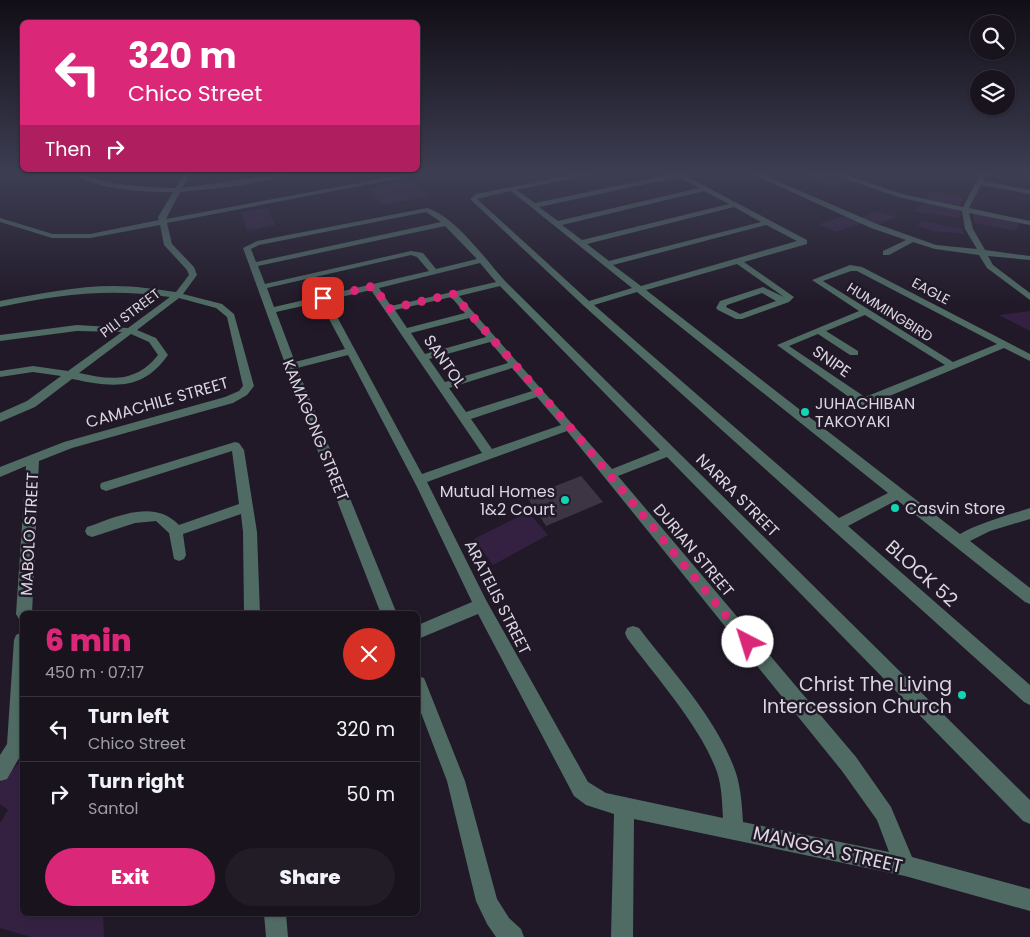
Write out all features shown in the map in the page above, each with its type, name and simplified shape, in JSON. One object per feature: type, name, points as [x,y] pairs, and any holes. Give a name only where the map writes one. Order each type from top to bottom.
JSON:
[{"type":"street","points":[[162,218],[168,245],[191,268],[193,275],[189,283],[178,295]]},
{"type":"street","points":[[0,220],[52,236],[73,238],[184,218]]},
{"type":"street","name":"NARRA STREET","points":[[248,246],[381,218]]},
{"type":"street","name":"NARRA STREET","points":[[442,218],[480,261],[1030,814]]},
{"type":"street","name":"BLOCK 52","points":[[493,218],[587,304],[1030,696]]},
{"type":"street","points":[[548,218],[1030,597]]},
{"type":"street","points":[[556,224],[583,218]]},
{"type":"street","points":[[580,243],[683,218]]},
{"type":"street","points":[[587,304],[804,242],[760,218]]},
{"type":"street","points":[[855,218],[911,240],[935,247],[1030,258]]},
{"type":"street","points":[[967,218],[969,229],[990,266],[1030,298]]},
{"type":"street","points":[[1004,218],[1030,223]]},
{"type":"street","points":[[606,264],[768,222]]},
{"type":"street","points":[[252,265],[447,223]]},
{"type":"street","points":[[886,253],[911,240]]},
{"type":"street","name":"KAMAGONG STREET","points":[[248,246],[247,250],[252,265],[388,611]]},
{"type":"street","points":[[261,287],[411,253],[420,255],[434,272]]},
{"type":"street","points":[[270,311],[480,261]]},
{"type":"street","points":[[738,261],[790,296],[783,301],[738,318],[720,306],[763,290],[783,301]]},
{"type":"street","name":"EAGLE","points":[[816,280],[850,268],[860,269],[1030,358]]},
{"type":"street","name":"HUMMINGBIRD","points":[[816,280],[864,312],[951,365]]},
{"type":"street","points":[[389,309],[502,283]]},
{"type":"street","name":"SANTOL","points":[[374,286],[490,455]]},
{"type":"street","name":"PILI STREET","points":[[0,304],[49,294],[85,290],[130,289],[178,295]]},
{"type":"street","name":"DURIAN STREET","points":[[453,294],[538,393],[569,426],[868,790],[884,814],[905,866]]},
{"type":"street","name":"PILI STREET","points":[[0,418],[31,404],[178,295]]},
{"type":"street","name":"CAMACHILE STREET","points":[[33,460],[68,445],[229,400],[243,393],[249,386],[231,316],[219,306],[178,295]]},
{"type":"street","name":"ARATELIS STREET","points":[[323,298],[419,480],[481,605],[581,789],[593,798],[624,807]]},
{"type":"street","points":[[820,331],[864,312]]},
{"type":"street","points":[[405,332],[470,315]]},
{"type":"street","points":[[0,338],[64,328],[95,327],[128,332],[152,340],[162,355],[158,363],[150,371],[139,376],[111,381],[36,369],[0,374]]},
{"type":"street","points":[[820,331],[854,353]]},
{"type":"street","name":"SNIPE","points":[[820,331],[782,345],[864,402],[951,365]]},
{"type":"street","points":[[423,358],[491,339]]},
{"type":"street","points":[[951,365],[1004,345]]},
{"type":"street","points":[[291,366],[350,351]]},
{"type":"street","points":[[443,386],[515,364]]},
{"type":"street","points":[[464,417],[538,393]]},
{"type":"street","points":[[419,480],[569,426]]},
{"type":"street","points":[[106,486],[234,446],[238,450],[252,551],[252,611]]},
{"type":"street","points":[[609,475],[669,451]]},
{"type":"street","name":"MABOLO STREET","points":[[0,472],[33,460],[24,611]]},
{"type":"street","points":[[838,525],[898,494]]},
{"type":"street","points":[[176,531],[247,507]]},
{"type":"street","points":[[958,541],[987,526],[1017,519],[1030,513]]},
{"type":"street","points":[[92,532],[144,516],[156,516],[165,520],[176,531],[179,555]]},
{"type":"street","points":[[420,631],[481,605]]},
{"type":"street","points":[[633,633],[715,746],[731,793],[734,828]]},
{"type":"street","points":[[0,772],[16,747],[20,676]]},
{"type":"street","points":[[420,689],[456,781],[487,901],[496,920],[506,932],[514,937]]},
{"type":"street","points":[[622,937],[624,807]]},
{"type":"street","name":"MANGGA STREET","points":[[624,807],[734,828],[905,866],[1030,900]]},
{"type":"street","points":[[275,916],[277,937]]},
{"type":"shaded area","points":[[243,218],[272,218],[275,225],[247,231]]},
{"type":"shaded area","points":[[839,218],[848,218],[862,223],[836,232],[819,224]]},
{"type":"shaded area","points":[[861,218],[894,218],[877,225]]},
{"type":"shaded area","points":[[974,218],[998,218],[1020,222],[1016,231],[975,223]]},
{"type":"shaded area","points":[[921,221],[962,229],[964,234],[933,231],[918,226]]},
{"type":"shaded area","points":[[1030,311],[1030,331],[999,315]]},
{"type":"shaded area","points":[[528,512],[548,535],[493,565],[474,539]]},
{"type":"shaded area","points":[[20,762],[20,916],[103,916],[104,937],[31,937],[0,928],[0,823],[8,810],[0,804],[0,782]]},
{"type":"building","name":"Mutual Homes 1&2 Court","points":[[581,476],[603,502],[546,526],[527,497]]},
{"type":"place","name":"JUHACHIBAN TAKOYAKI","points":[[805,412]]},
{"type":"place","name":"Mutual Homes 1&2 Court","points":[[565,500]]},
{"type":"place","name":"Casvin Store","points":[[895,508]]},
{"type":"place","name":"Christ The Living Intercession Church","points":[[962,695]]},
{"type":"route","points":[[323,298],[374,286],[389,309],[453,294],[538,393],[569,426],[748,642]]}]
